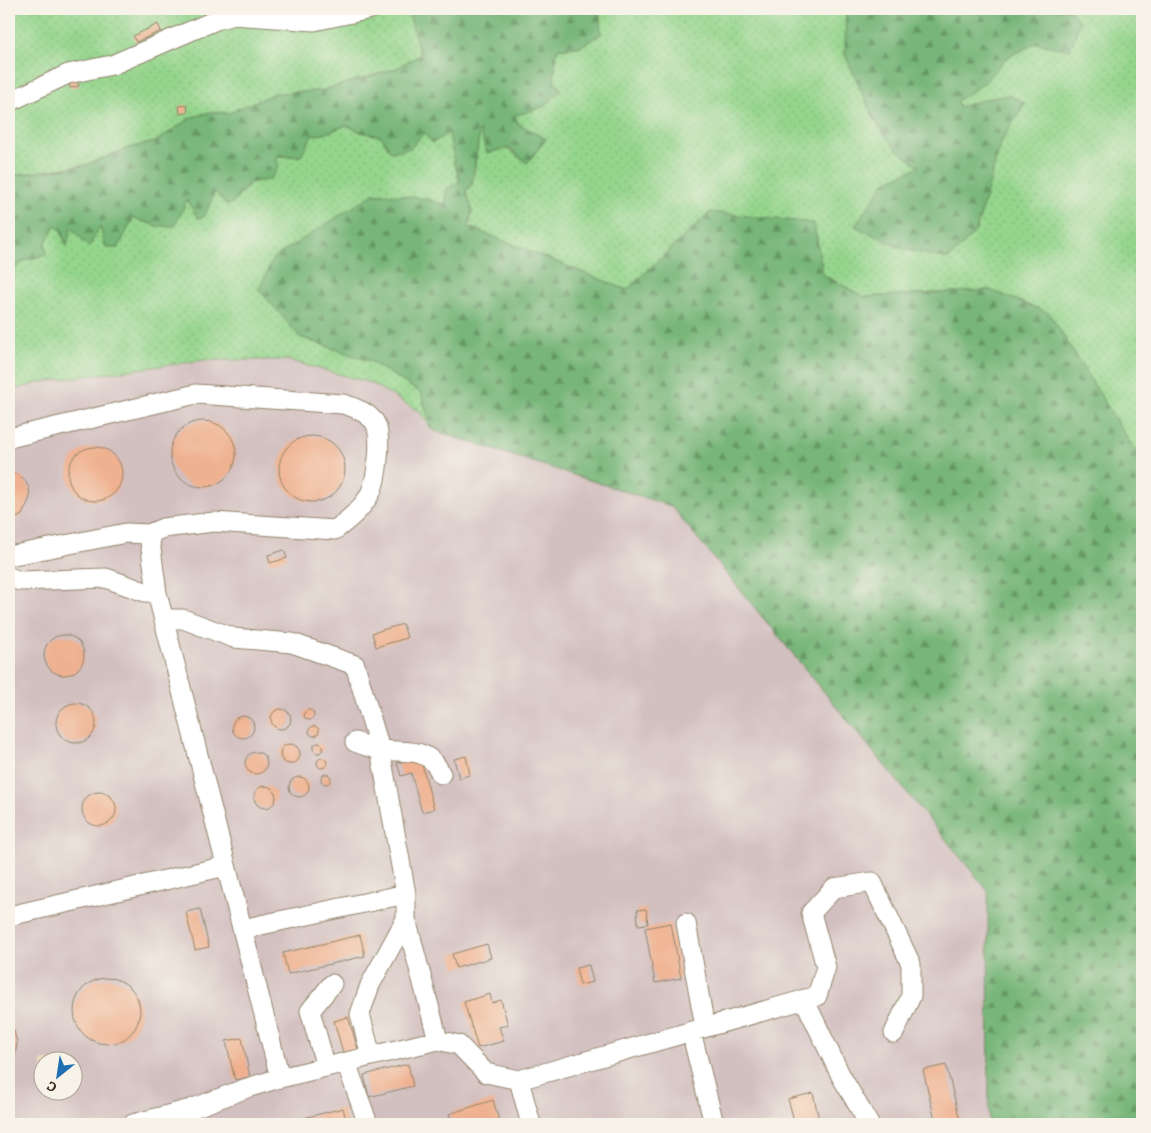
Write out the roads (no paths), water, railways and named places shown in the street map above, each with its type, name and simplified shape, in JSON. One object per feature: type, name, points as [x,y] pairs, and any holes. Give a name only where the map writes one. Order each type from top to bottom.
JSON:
[{"type":"lane","points":[[9,102],[68,74],[112,65],[216,20],[234,15],[314,21],[371,9]]},
{"type":"lane","points":[[9,438],[196,394],[343,404],[360,410],[375,421],[380,443],[370,493],[351,517],[335,530],[214,522],[163,528],[148,534],[126,533],[9,556]]},
{"type":"lane","points":[[148,534],[157,593],[280,1078]]},
{"type":"lane","points":[[9,577],[20,581],[106,578],[145,592],[157,593]]},
{"type":"lane","points":[[164,619],[183,619],[234,638],[292,643],[355,665],[380,750],[406,894],[406,919],[438,1040]]},
{"type":"lane","points":[[355,742],[380,750],[419,752],[437,765],[441,774]]},
{"type":"lane","points":[[10,912],[226,866]]},
{"type":"lane","points":[[134,1124],[191,1109],[280,1078],[438,1040],[459,1045],[486,1073],[519,1080],[817,996],[826,967],[811,913],[834,888],[872,882],[911,964],[911,996],[894,1033]]},
{"type":"lane","points":[[242,929],[406,894]]},
{"type":"lane","points":[[371,1056],[360,1014],[370,985],[406,919]]},
{"type":"lane","points":[[686,922],[698,1029],[714,1124]]},
{"type":"lane","points":[[326,1067],[310,1011],[332,984]]},
{"type":"lane","points":[[804,1000],[841,1076],[869,1124]]},
{"type":"lane","points":[[346,1062],[368,1124]]},
{"type":"lane","points":[[519,1080],[531,1124]]}]
